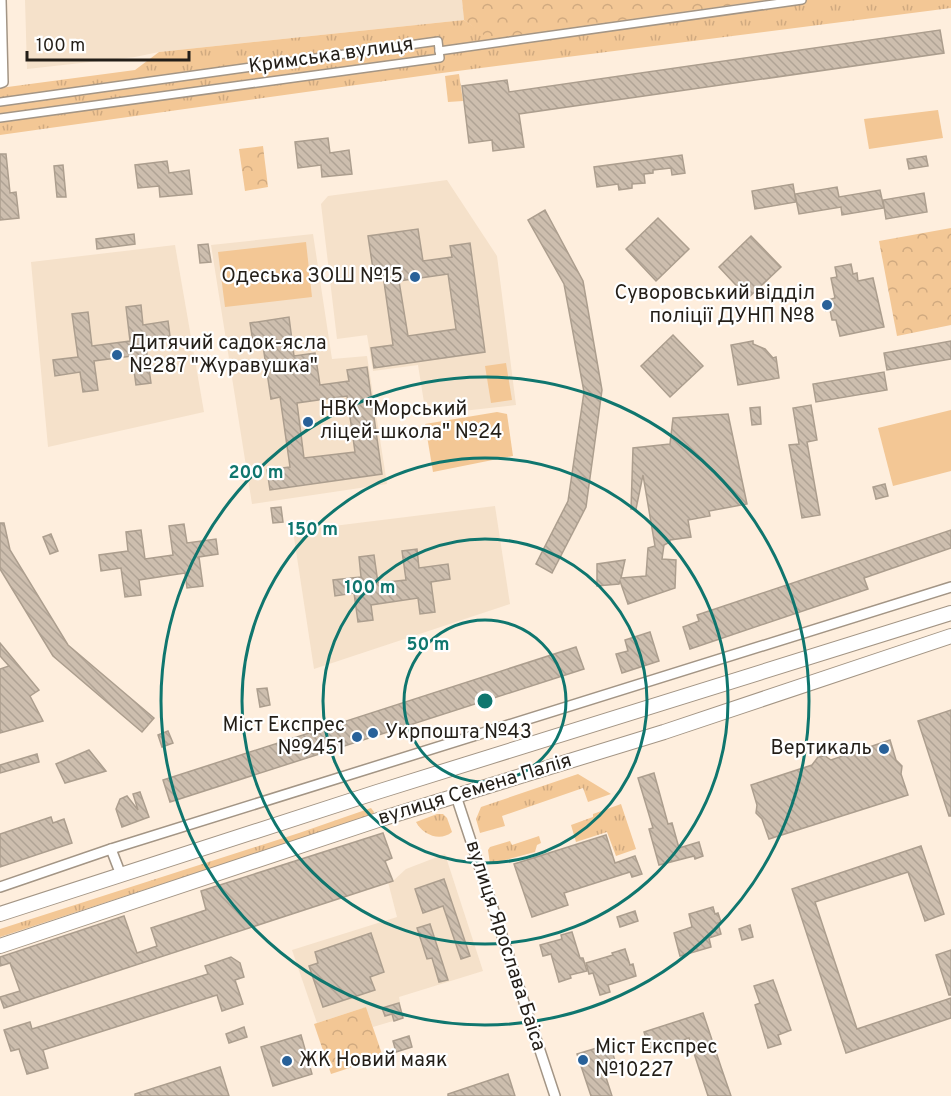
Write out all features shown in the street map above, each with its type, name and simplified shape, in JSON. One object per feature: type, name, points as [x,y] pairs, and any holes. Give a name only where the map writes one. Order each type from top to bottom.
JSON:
[{"type":"main road","name":"вулиця Семена Палія","points":[[0,914],[377,792],[951,612]]},
{"type":"main road","name":"вулиця Семена Палія","points":[[0,946],[384,818],[664,732],[951,636]]},
{"type":"main road","points":[[377,792],[384,818]]},
{"type":"street","points":[[1,0],[2,82]]},
{"type":"street","name":"Кримська вулиця","points":[[439,51],[802,0]]},
{"type":"street","name":"Кримська вулиця","points":[[0,102],[438,41],[440,58],[0,118]]},
{"type":"street","points":[[0,887],[111,849],[951,587]]},
{"type":"street","name":"вулиця Ярослава Баіса","points":[[456,796],[555,1096]]},
{"type":"street","points":[[111,849],[121,875]]},
{"type":"shaded area","points":[[25,0],[462,0],[464,20],[159,52],[135,57],[27,69]]},
{"type":"shaded area","name":"Одеська ЗОШ №15","points":[[447,180],[497,256],[516,405],[426,415],[418,365],[373,371],[367,335],[337,339],[321,204],[328,196]]},
{"type":"shaded area","name":"НВК \"Морський ліцей-школа\" №24","points":[[313,234],[332,359],[367,356],[387,484],[252,504],[211,245]]},
{"type":"shaded area","name":"Дитячий садок-ясла №287 \"Журавушка\"","points":[[175,245],[204,412],[48,447],[31,262]]},
{"type":"shaded area","points":[[495,506],[510,604],[314,669],[293,531]]},
{"type":"shaded area","points":[[445,854],[483,971],[399,997],[403,1018],[373,1027],[366,1007],[317,1023],[292,950],[397,917],[388,882],[393,881],[406,869]]},
{"type":"green space","points":[[462,0],[768,0],[489,39],[464,20]]},
{"type":"green space","points":[[768,0],[951,0],[951,8],[442,73],[0,135],[0,88],[135,70],[159,52],[464,20],[490,38]]},
{"type":"green space","points":[[459,74],[463,101],[448,102],[445,76]]},
{"type":"green space","points":[[938,110],[943,138],[869,149],[864,119]]},
{"type":"green space","points":[[263,146],[268,187],[245,191],[239,149]]},
{"type":"green space","points":[[951,228],[951,325],[897,336],[879,241]]},
{"type":"green space","points":[[306,242],[312,297],[225,307],[218,252]]},
{"type":"green space","points":[[506,363],[512,400],[491,403],[485,366]]},
{"type":"green space","points":[[951,410],[951,471],[893,486],[878,428]]},
{"type":"green space","points":[[497,412],[507,414],[513,456],[433,472],[425,424]]},
{"type":"green space","points":[[578,774],[611,794],[588,802],[583,788],[502,816],[505,826],[480,833],[476,819],[481,807]]},
{"type":"green space","points":[[621,804],[636,849],[616,856],[607,832],[576,842],[571,825]]},
{"type":"green space","points":[[371,808],[373,815],[0,937],[0,929]]},
{"type":"green space","points":[[443,814],[447,818],[452,832],[437,837],[432,836],[416,822]]},
{"type":"green space","points":[[539,836],[541,843],[537,845],[535,852],[490,864],[488,850],[490,847],[510,841],[512,845]]},
{"type":"green space","points":[[366,1007],[383,1057],[331,1074],[314,1024]]},
{"type":"building","points":[[940,30],[944,53],[519,114],[524,147],[493,151],[492,140],[469,143],[462,86],[507,80],[509,92]]},
{"type":"building","points":[[328,138],[330,153],[349,150],[352,174],[322,177],[321,165],[298,168],[295,142]]},
{"type":"building","points":[[0,154],[6,154],[10,193],[16,192],[19,218],[0,220]]},
{"type":"building","points":[[682,155],[685,173],[672,175],[671,168],[653,170],[653,173],[644,174],[645,183],[632,184],[632,188],[619,190],[618,184],[597,187],[594,167]]},
{"type":"building","points":[[926,156],[928,166],[909,169],[907,159]]},
{"type":"building","points":[[167,161],[169,173],[189,170],[192,194],[160,197],[159,186],[138,188],[135,165]]},
{"type":"building","points":[[63,165],[66,197],[57,197],[54,166]]},
{"type":"building","points":[[793,184],[796,202],[755,209],[752,191]]},
{"type":"building","points":[[837,187],[839,197],[880,190],[884,208],[842,215],[841,207],[799,214],[795,194]]},
{"type":"building","points":[[924,193],[927,212],[886,219],[883,200]]},
{"type":"building","points":[[545,210],[583,281],[602,390],[586,507],[552,573],[536,564],[568,501],[584,392],[564,284],[528,220]]},
{"type":"building","points":[[658,218],[689,249],[656,281],[626,249]]},
{"type":"building","points":[[418,229],[423,261],[452,257],[450,246],[470,243],[485,352],[374,368],[371,348],[393,345],[383,275],[374,276],[368,236]],"holes":[[[448,274],[456,329],[408,336],[399,281]]]},
{"type":"building","points":[[134,234],[135,244],[97,249],[96,239]]},
{"type":"building","points":[[751,236],[781,267],[748,298],[719,267]]},
{"type":"building","points":[[208,244],[211,262],[200,263],[198,245]]},
{"type":"building","points":[[851,264],[853,274],[857,273],[858,281],[873,278],[884,327],[840,336],[836,320],[832,320],[830,310],[826,311],[824,301],[835,298],[831,278],[837,277],[835,267]]},
{"type":"building","points":[[141,305],[143,325],[168,321],[170,336],[145,340],[151,383],[136,385],[132,356],[94,361],[98,390],[83,392],[80,372],[55,376],[53,360],[78,357],[72,314],[88,312],[92,346],[130,341],[126,307]]},
{"type":"building","points":[[289,317],[294,356],[315,353],[320,385],[349,381],[347,370],[367,367],[382,474],[270,490],[267,470],[290,467],[280,397],[271,399],[263,346],[254,348],[250,323]],"holes":[[[347,396],[355,452],[304,458],[297,403]]]},
{"type":"building","points":[[673,335],[703,366],[670,397],[641,366]]},
{"type":"building","points":[[753,341],[753,344],[765,349],[773,358],[776,357],[779,378],[738,385],[731,345]]},
{"type":"building","points":[[951,341],[951,359],[887,370],[884,353]]},
{"type":"building","points":[[884,372],[887,390],[816,402],[813,384]]},
{"type":"building","points":[[811,405],[817,440],[807,442],[820,515],[802,518],[789,445],[799,444],[793,408]]},
{"type":"building","points":[[760,407],[761,424],[752,425],[750,408]]},
{"type":"building","points":[[728,414],[747,504],[709,511],[710,516],[688,520],[691,537],[670,540],[664,545],[662,559],[676,560],[675,588],[628,604],[620,581],[619,584],[597,586],[597,564],[625,560],[621,578],[646,576],[648,548],[655,546],[643,475],[636,509],[631,509],[633,448],[670,444],[673,418]]},
{"type":"building","points":[[885,484],[888,496],[876,499],[873,487]]},
{"type":"building","points":[[281,507],[283,522],[273,523],[271,508]]},
{"type":"building","points":[[0,523],[4,523],[10,550],[68,645],[154,718],[142,732],[53,656],[0,569]]},
{"type":"building","points":[[184,524],[187,543],[216,539],[218,554],[199,557],[203,586],[187,588],[185,573],[139,580],[141,595],[125,597],[121,568],[101,571],[99,555],[128,551],[126,532],[141,530],[145,559],[173,555],[169,526]]},
{"type":"building","points":[[951,530],[951,548],[864,578],[868,589],[690,649],[683,627],[699,621],[697,615]]},
{"type":"building","points":[[51,534],[58,551],[50,554],[43,537]]},
{"type":"building","points":[[417,549],[419,568],[448,564],[450,579],[431,582],[435,612],[420,614],[418,598],[371,605],[373,620],[358,622],[354,593],[335,596],[333,580],[361,577],[359,557],[374,555],[378,583],[406,580],[402,551]]},
{"type":"building","points":[[650,632],[659,661],[622,673],[616,654],[628,651],[625,640]]},
{"type":"building","points":[[0,643],[39,690],[30,696],[43,721],[0,733],[0,669],[9,666],[0,656]]},
{"type":"building","points":[[576,647],[584,669],[170,802],[163,780]]},
{"type":"building","points":[[267,688],[270,705],[260,707],[257,689]]},
{"type":"building","points":[[951,710],[951,816],[949,816],[918,721]]},
{"type":"building","points":[[168,731],[173,743],[162,747],[158,735]]},
{"type":"building","points":[[890,740],[896,760],[902,766],[901,774],[908,795],[769,839],[762,819],[756,813],[757,805],[751,785],[812,765],[818,757],[825,756],[831,760]]},
{"type":"building","points":[[89,750],[106,771],[65,783],[56,764]]},
{"type":"building","points":[[37,754],[39,762],[0,773],[0,765]]},
{"type":"building","points":[[654,773],[668,824],[672,823],[679,848],[699,842],[703,856],[695,859],[694,856],[659,865],[649,829],[653,828],[638,778]]},
{"type":"building","points":[[140,792],[149,817],[122,827],[116,809],[120,799],[127,796],[138,810],[133,794]]},
{"type":"building","points":[[51,817],[53,823],[64,819],[72,843],[0,867],[0,834]]},
{"type":"building","points":[[383,833],[392,858],[385,861],[393,881],[4,1008],[0,997],[20,991],[10,963],[0,966],[0,957],[124,916],[137,953],[157,946],[151,928],[206,910],[201,891]]},
{"type":"building","points":[[606,835],[615,863],[635,856],[642,874],[632,877],[630,872],[564,893],[568,905],[532,917],[514,864]]},
{"type":"building","points":[[921,846],[944,914],[925,921],[908,872],[815,902],[857,1029],[951,998],[951,1018],[846,1053],[792,889]]},
{"type":"building","points":[[444,879],[470,956],[461,959],[443,906],[423,913],[415,889]]},
{"type":"building","points":[[713,907],[721,922],[718,923],[721,934],[709,938],[711,947],[680,956],[674,933],[692,927],[689,914]]},
{"type":"building","points":[[635,911],[638,921],[620,927],[617,917]]},
{"type":"building","points":[[430,924],[448,980],[439,982],[432,958],[427,959],[417,928]]},
{"type":"building","points":[[750,925],[753,937],[742,940],[739,929]]},
{"type":"building","points":[[572,932],[580,958],[583,958],[587,971],[570,975],[571,978],[559,982],[551,954],[543,956],[540,945],[562,939],[561,935]]},
{"type":"building","points":[[371,933],[384,972],[370,977],[375,990],[323,1007],[309,966],[318,963],[315,952]]},
{"type":"building","points":[[625,949],[636,976],[608,985],[610,992],[600,995],[593,973],[589,974],[586,963]]},
{"type":"building","points":[[951,950],[951,995],[949,995],[936,955]]},
{"type":"building","points":[[231,957],[240,963],[244,977],[235,980],[243,1004],[222,1011],[217,995],[43,1050],[48,1068],[27,1074],[19,1049],[11,1051],[4,1030],[30,1022],[32,1029],[208,974],[205,966]]},
{"type":"building","points":[[773,980],[791,1030],[778,1035],[781,1044],[768,1048],[755,1005],[760,1003],[754,986]]},
{"type":"building","points":[[399,1003],[403,1018],[394,1021],[392,1014],[385,1016],[382,1008]]},
{"type":"building","points":[[703,1013],[731,1096],[708,1096],[689,1038],[650,1051],[644,1032]]},
{"type":"building","points":[[244,1027],[247,1037],[229,1043],[226,1034]]},
{"type":"building","name":"ЖК Новий маяк","points":[[301,1035],[312,1074],[273,1086],[261,1047]]},
{"type":"building","points":[[409,1036],[412,1047],[396,1052],[393,1041]]},
{"type":"building","points":[[610,1044],[615,1061],[602,1065],[612,1096],[591,1096],[577,1054]]},
{"type":"building","points":[[220,1067],[229,1096],[135,1096],[135,1094]]},
{"type":"building","points":[[508,1074],[515,1096],[448,1096],[448,1094]]},
{"type":"place","name":"Одеська ЗОШ №15","points":[[415,277]]},
{"type":"place","name":"Суворовський відділ поліції ДУНП №8","points":[[827,305]]},
{"type":"place","name":"Дитячий садок-ясла №287 \"Журавушка\"","points":[[117,355]]},
{"type":"place","name":"НВК \"Морський ліцей-школа\" №24","points":[[308,422]]},
{"type":"place","name":"Укрпошта №43","points":[[373,733]]},
{"type":"place","name":"Міст Експрес №9451","points":[[357,737]]},
{"type":"place","name":"Вертикаль","points":[[884,749]]},
{"type":"place","name":"Міст Експрес №10227","points":[[583,1060]]},
{"type":"place","name":"ЖК Новий маяк","points":[[287,1061]]}]
